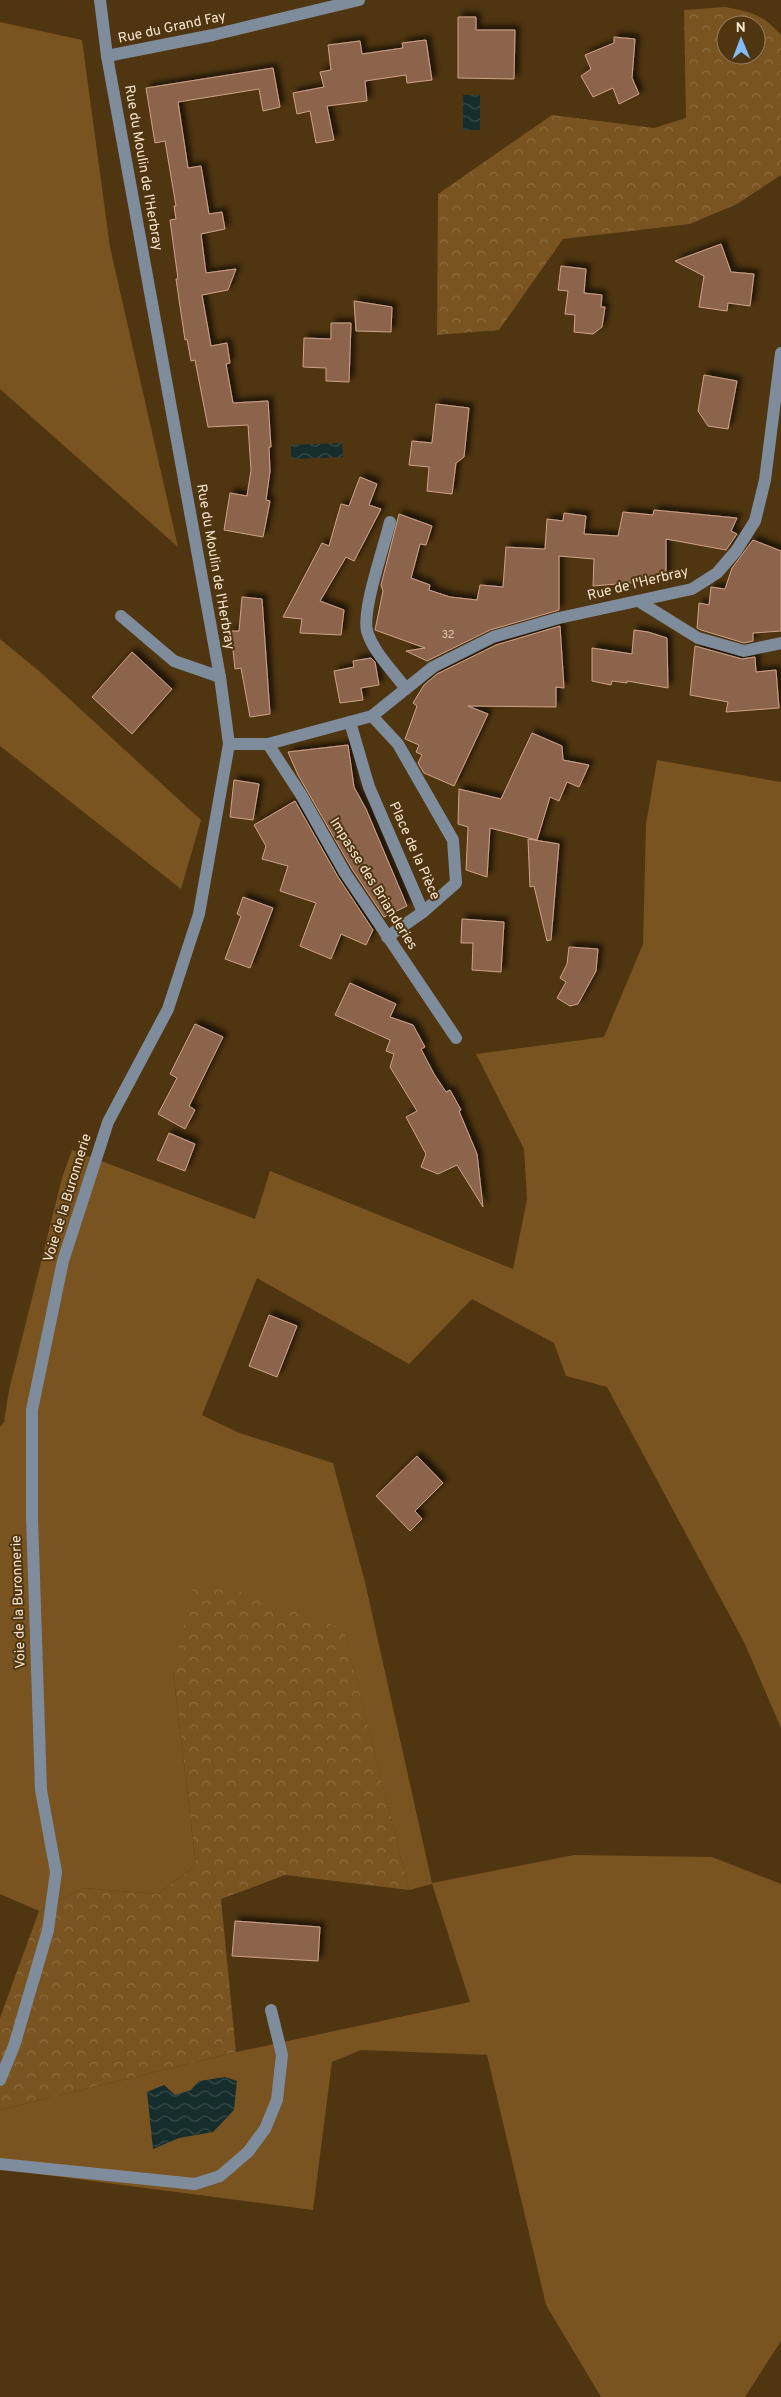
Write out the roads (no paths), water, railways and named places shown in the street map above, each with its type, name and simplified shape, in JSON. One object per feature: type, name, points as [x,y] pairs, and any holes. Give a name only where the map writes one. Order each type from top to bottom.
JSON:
[{"type":"street","name":"Rue du Moulin de l'Herbray","points":[[100,0],[107,56],[220,677],[229,744],[199,914],[186,958],[168,1009],[108,1122]]},
{"type":"street","name":"Rue du Grand Fay","points":[[107,56],[213,35],[359,0]]},
{"type":"street","name":"Rue de l'Herbray","points":[[229,744],[268,744],[372,716],[433,667],[493,638],[559,618],[640,602],[692,589],[717,573],[736,551],[755,521],[765,480],[781,352]]},
{"type":"street","points":[[390,522],[366,615],[368,632],[380,654],[406,689]]},
{"type":"street","points":[[640,602],[698,638],[744,651],[781,643]]},
{"type":"street","points":[[121,616],[174,660],[220,677]]},
{"type":"street","name":"Place de la Pièce","points":[[350,722],[369,787],[423,912],[456,884],[453,840],[398,744],[372,716]]},
{"type":"street","name":"Impasse des Brianderies","points":[[268,744],[300,793],[345,873],[456,1038]]},
{"type":"street","points":[[387,937],[423,912]]},
{"type":"street","name":"Voie de la Buronnerie","points":[[0,2080],[14,2046],[48,1930],[56,1872],[40,1790],[32,1546],[32,1410],[63,1261],[108,1122]]},
{"type":"street","points":[[0,2164],[10,2167],[195,2184],[220,2176],[248,2152],[265,2129],[277,2100],[282,2056],[272,2010]]},
{"type":"water","points":[[463,95],[480,95],[480,130],[463,130]]},
{"type":"water","points":[[342,443],[343,457],[291,459],[291,445]]},
{"type":"water","points":[[225,2077],[237,2081],[234,2110],[213,2132],[179,2138],[153,2149],[147,2092],[164,2085],[175,2095],[191,2090],[199,2081]]}]
